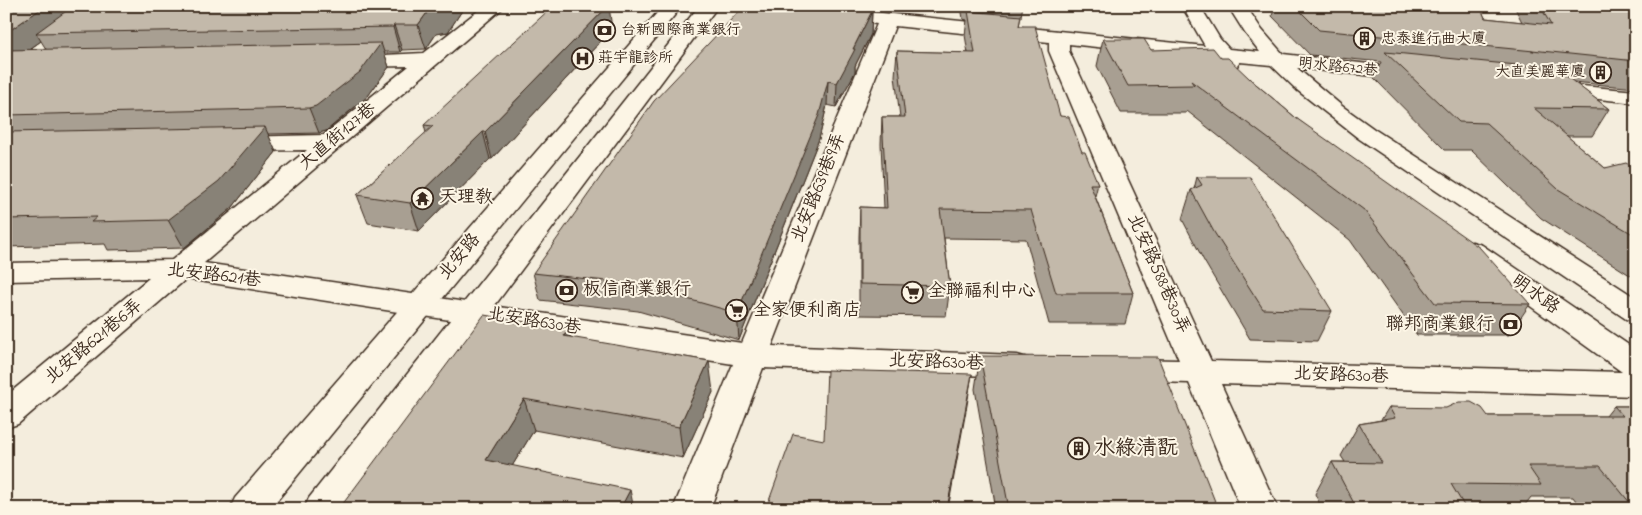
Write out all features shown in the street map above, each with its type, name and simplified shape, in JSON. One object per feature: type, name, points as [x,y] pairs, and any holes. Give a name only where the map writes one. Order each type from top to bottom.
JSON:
[{"type":"street","name":"大直街127巷","points":[[181,269],[429,59],[496,6]]},
{"type":"street","name":"北安路","points":[[248,509],[673,6]]},
{"type":"street","points":[[322,509],[710,6]]},
{"type":"street","name":"明水路672巷","points":[[759,6],[832,10],[889,20],[1437,77]]},
{"type":"street","points":[[1191,6],[1212,42],[1249,82]]},
{"type":"street","points":[[1237,6],[1266,49],[1321,99],[1366,133],[1636,312]]},
{"type":"street","name":"北安路639巷9弄","points":[[691,509],[882,32],[889,20]]},
{"type":"street","name":"北安路588巷30弄","points":[[1060,38],[1059,51],[1260,509]]},
{"type":"street","points":[[330,61],[429,59]]},
{"type":"street","points":[[1526,86],[1636,98]]},
{"type":"street","points":[[214,144],[333,142]]},
{"type":"street","name":"明水路","points":[[1454,239],[1636,366]]},
{"type":"street","name":"北安路621巷","points":[[6,272],[181,269],[420,305]]},
{"type":"street","name":"北安路621巷6弄","points":[[6,415],[181,269]]},
{"type":"street","name":"北安路630巷","points":[[420,305],[752,356],[1044,367]]},
{"type":"street","name":"北安路630巷","points":[[1094,369],[1636,384]]},
{"type":"building","points":[[6,6],[45,6],[6,33]]},
{"type":"building","points":[[73,6],[443,6],[429,10],[418,25],[394,25],[393,27],[36,33]]},
{"type":"building","points":[[553,6],[608,6],[485,132],[410,203],[357,195],[433,126],[424,125]]},
{"type":"building","points":[[744,6],[802,6],[813,8],[814,6],[829,6],[872,11],[837,83],[828,81],[819,115],[737,313],[634,284],[533,273],[654,101]]},
{"type":"building","points":[[1295,6],[1480,6],[1485,18],[1551,25],[1540,6],[1636,6],[1636,61],[1319,30]]},
{"type":"building","points":[[968,11],[1021,16],[1019,26],[1035,26],[1060,116],[1069,117],[1082,152],[1085,152],[1098,184],[1090,184],[1133,293],[1056,293],[1031,210],[940,209],[950,286],[860,284],[860,207],[887,208],[882,117],[905,117],[897,51],[975,53]]},
{"type":"building","points":[[1103,39],[1144,39],[1151,50],[1213,48],[1221,58],[1228,58],[1296,118],[1480,248],[1530,304],[1435,303],[1364,210],[1191,81],[1194,85],[1128,86]]},
{"type":"building","points":[[381,43],[360,72],[316,106],[309,108],[6,115],[6,50]]},
{"type":"building","points":[[1385,52],[1557,69],[1609,109],[1534,108],[1605,168],[1626,163],[1636,169],[1636,236],[1558,189],[1486,123],[1459,122]]},
{"type":"building","points":[[265,127],[219,181],[168,220],[91,222],[97,217],[6,219],[6,132]]},
{"type":"building","points":[[1197,177],[1250,177],[1332,311],[1263,309],[1214,232],[1191,190],[1202,185]]},
{"type":"building","points":[[484,315],[568,329],[564,336],[709,361],[679,427],[524,399],[486,460],[630,490],[620,509],[339,509]]},
{"type":"building","name":"水綠清翫","points":[[980,356],[1158,357],[1218,509],[1009,509]]},
{"type":"building","points":[[827,370],[972,374],[947,509],[766,509],[793,434],[824,440]]},
{"type":"building","points":[[1459,402],[1471,402],[1482,408],[1488,416],[1623,416],[1614,406],[1636,406],[1636,509],[1600,466],[1528,466],[1541,485],[1451,484],[1466,509],[1357,509],[1332,462],[1382,463],[1359,424],[1395,418],[1389,407],[1446,408]]},
{"type":"place","name":"台新國際商業銀行","points":[[605,30]]},
{"type":"place","name":"忠泰進行曲大廈","points":[[1365,39]]},
{"type":"place","name":"莊宇龍診所","points":[[582,58]]},
{"type":"place","name":"大直美麗華廈","points":[[1601,72]]},
{"type":"place","name":"天理教","points":[[423,198]]},
{"type":"place","name":"板信商業銀行","points":[[567,290]]},
{"type":"place","name":"全聯福利中心","points":[[912,292]]},
{"type":"place","name":"全家便利商店","points":[[737,311]]},
{"type":"place","name":"聯邦商業銀行","points":[[1510,325]]},
{"type":"place","name":"水綠清翫","points":[[1078,449]]}]
